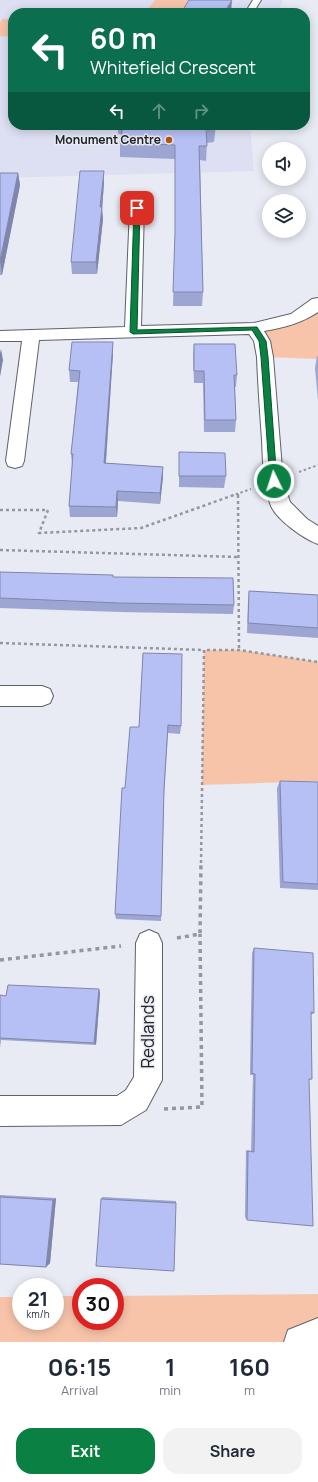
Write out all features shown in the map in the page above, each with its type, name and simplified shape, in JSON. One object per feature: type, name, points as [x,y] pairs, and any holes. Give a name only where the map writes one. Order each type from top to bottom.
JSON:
[{"type":"street","points":[[133,332],[137,208]]},
{"type":"street","points":[[0,336],[254,328],[276,324],[299,317],[318,303]]},
{"type":"street","points":[[254,328],[262,341],[265,357],[274,481],[281,506],[300,524],[318,536]]},
{"type":"street","points":[[15,461],[31,335]]},
{"type":"street","points":[[0,696],[42,696]]},
{"type":"street","name":"Redlands","points":[[121,1110],[136,1100],[148,1080],[149,943]]},
{"type":"street","points":[[0,1111],[121,1110]]},
{"type":"street","points":[[300,1342],[318,1334]]},
{"type":"path","points":[[0,510],[48,510],[39,533],[141,528],[274,481]]},
{"type":"path","points":[[238,494],[239,650]]},
{"type":"path","points":[[0,550],[238,557]]},
{"type":"path","points":[[0,643],[239,650],[318,662]]},
{"type":"path","points":[[121,1110],[202,1108],[200,934],[204,650]]},
{"type":"path","points":[[0,960],[149,943],[200,934]]},
{"type":"shaded area","points":[[0,0],[283,0],[280,8],[8,8],[8,130],[250,130],[254,171],[0,178]]},
{"type":"shaded area","points":[[155,0],[191,0],[185,8],[149,8]]},
{"type":"shaded area","points":[[2,19],[8,19],[8,37],[0,36],[0,23]]},
{"type":"shaded area","points":[[318,303],[318,359],[265,357],[254,328],[276,325]]},
{"type":"shaded area","points":[[204,650],[239,650],[318,662],[318,781],[202,785]]},
{"type":"shaded area","points":[[318,1294],[318,1334],[300,1342],[0,1342],[0,1297],[12,1297],[12,1330],[64,1330],[64,1296],[72,1296],[72,1330],[124,1330],[124,1296]]},
{"type":"building","points":[[189,0],[232,0],[227,8],[184,8]]},
{"type":"building","points":[[122,130],[206,130],[207,146],[199,146],[203,292],[173,292],[175,145],[120,143]]},
{"type":"building","points":[[80,171],[104,171],[96,262],[71,262]]},
{"type":"building","points":[[0,173],[18,173],[0,261]]},
{"type":"building","points":[[72,342],[113,342],[104,463],[163,467],[160,493],[117,491],[116,507],[69,506],[73,454],[71,454],[80,371],[69,370]]},
{"type":"building","points":[[194,344],[235,344],[237,375],[234,375],[236,420],[205,420],[204,371],[194,371]]},
{"type":"building","points":[[179,452],[225,453],[226,476],[179,476]]},
{"type":"building","points":[[0,572],[113,575],[113,577],[233,578],[234,605],[119,603],[0,598]]},
{"type":"building","points":[[249,591],[318,595],[318,628],[248,623]]},
{"type":"building","points":[[143,653],[182,654],[181,726],[168,725],[164,789],[161,916],[115,914],[122,788],[125,788],[130,727],[139,727]]},
{"type":"building","points":[[280,781],[318,782],[318,884],[283,882]]},
{"type":"building","points":[[254,948],[313,953],[314,1013],[311,1012],[312,1079],[309,1079],[313,1226],[247,1220],[248,1151],[254,1152],[255,1074],[252,1073]]},
{"type":"building","points":[[8,985],[99,989],[94,1043],[0,1038],[0,995],[6,996]]},
{"type":"building","points":[[0,1197],[53,1200],[46,1267],[0,1264]]},
{"type":"building","points":[[101,1199],[176,1203],[174,1271],[96,1266]]},
{"type":"place","name":"Monument Centre","points":[[169,140]]},
{"type":"route","points":[[137,208],[133,332],[254,328],[262,341],[265,357],[274,481]]}]
